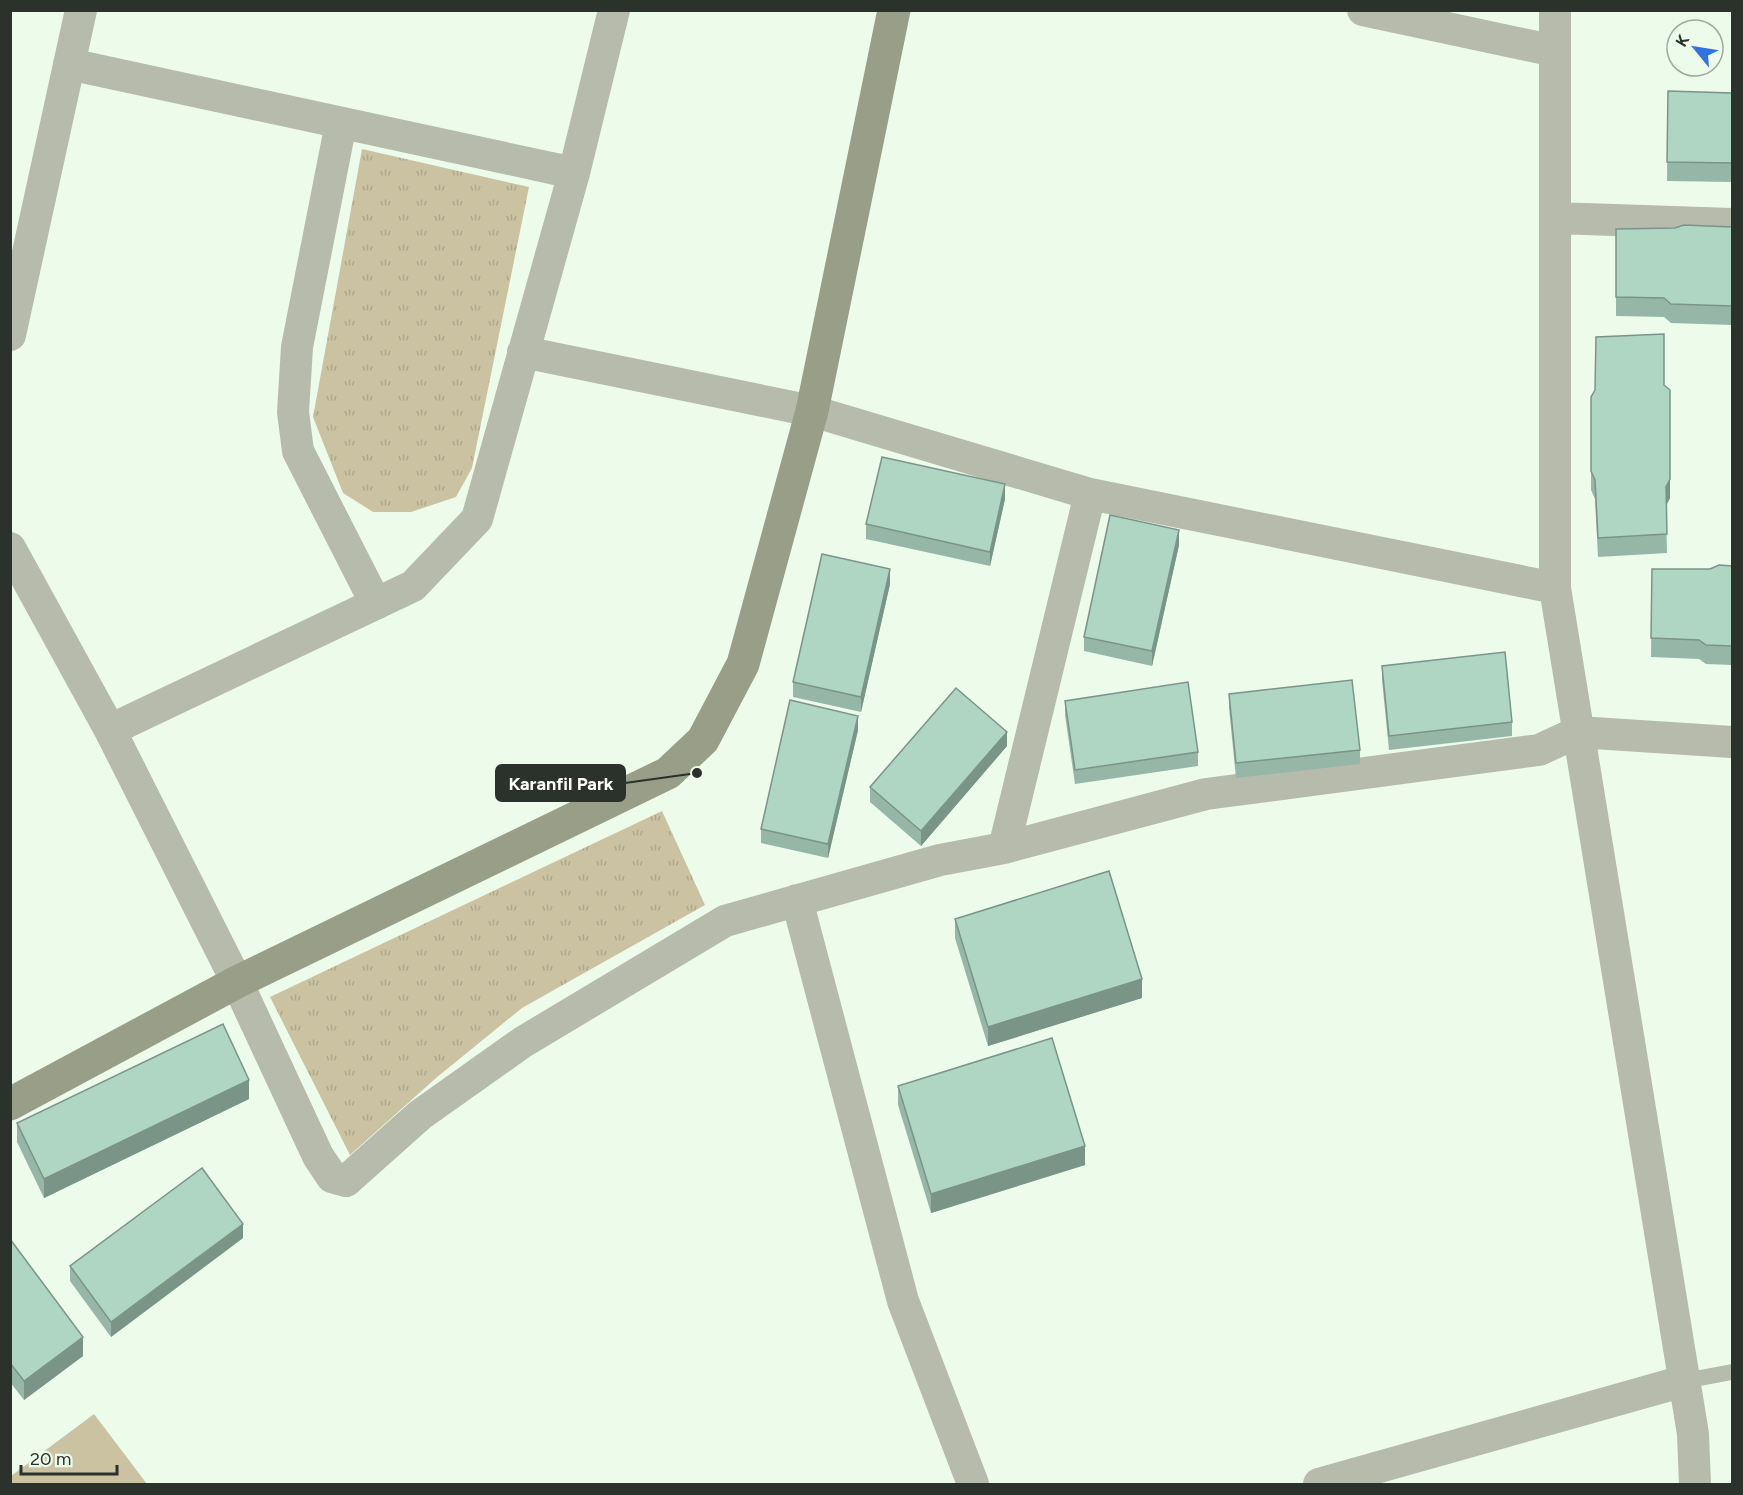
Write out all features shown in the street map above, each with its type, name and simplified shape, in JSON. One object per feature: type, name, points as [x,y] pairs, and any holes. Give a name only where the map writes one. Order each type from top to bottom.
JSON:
[{"type":"street","points":[[10,335],[81,10]]},
{"type":"street","points":[[110,730],[413,586],[477,519],[574,173],[614,10]]},
{"type":"street","points":[[10,1104],[237,982],[668,773],[703,740],[743,664],[812,411],[894,10]]},
{"type":"street","points":[[1363,10],[1555,51]]},
{"type":"street","points":[[1555,10],[1555,588],[1693,1434],[1695,1485]]},
{"type":"street","points":[[69,64],[574,173]]},
{"type":"street","points":[[341,123],[297,347],[293,412],[298,451],[376,604]]},
{"type":"street","points":[[1555,218],[1732,224]]},
{"type":"street","points":[[524,351],[812,411],[1090,494],[1555,588]]},
{"type":"street","points":[[1004,848],[1090,494]]},
{"type":"street","points":[[10,548],[18,578],[110,730],[237,982],[318,1156],[332,1177],[346,1181],[420,1116],[523,1042],[725,921],[940,860],[1004,848],[1206,794],[1539,750],[1578,732],[1732,742]]},
{"type":"street","points":[[797,900],[903,1301],[973,1485]]},
{"type":"street","points":[[1319,1485],[1684,1381]]},
{"type":"lane","points":[[1684,1381],[1732,1372]]},
{"type":"green space","points":[[362,149],[529,187],[472,468],[456,497],[411,512],[373,512],[343,493],[313,417]]},
{"type":"green space","points":[[662,811],[705,905],[522,1008],[436,1078],[350,1155],[270,997]]},
{"type":"green space","points":[[94,1414],[147,1484],[11,1484],[11,1476]]},
{"type":"building","points":[[1668,91],[1732,93],[1732,163],[1667,162]]},
{"type":"building","points":[[1684,225],[1732,227],[1732,306],[1671,304],[1664,298],[1616,297],[1616,229],[1675,228]]},
{"type":"building","points":[[1664,334],[1664,385],[1670,390],[1670,479],[1666,487],[1667,534],[1598,538],[1595,480],[1591,471],[1591,397],[1595,390],[1596,337]]},
{"type":"building","points":[[882,457],[1005,484],[990,552],[866,524]]},
{"type":"building","points":[[1110,515],[1179,530],[1152,651],[1084,637]]},
{"type":"building","points":[[822,554],[890,569],[861,697],[793,682]]},
{"type":"building","points":[[1719,565],[1732,566],[1732,646],[1706,645],[1699,640],[1651,638],[1652,569],[1710,569]]},
{"type":"building","points":[[1505,652],[1512,722],[1389,736],[1382,666]]},
{"type":"building","points":[[1352,680],[1360,750],[1236,763],[1229,694]]},
{"type":"building","points":[[1188,682],[1198,752],[1075,770],[1065,701]]},
{"type":"building","points":[[956,688],[1007,732],[921,831],[870,787]]},
{"type":"building","points":[[790,700],[858,716],[828,844],[761,829]]},
{"type":"building","points":[[1109,871],[1142,979],[988,1027],[955,919]]},
{"type":"building","points":[[223,1024],[249,1080],[44,1179],[17,1123]]},
{"type":"building","points":[[1052,1038],[1085,1146],[931,1194],[898,1086]]},
{"type":"building","points":[[202,1168],[243,1224],[111,1322],[70,1266]]},
{"type":"building","points":[[10,1239],[83,1337],[24,1381],[10,1363]]},
{"type":"place","name":"Karanfil Park","points":[[697,773]]}]
